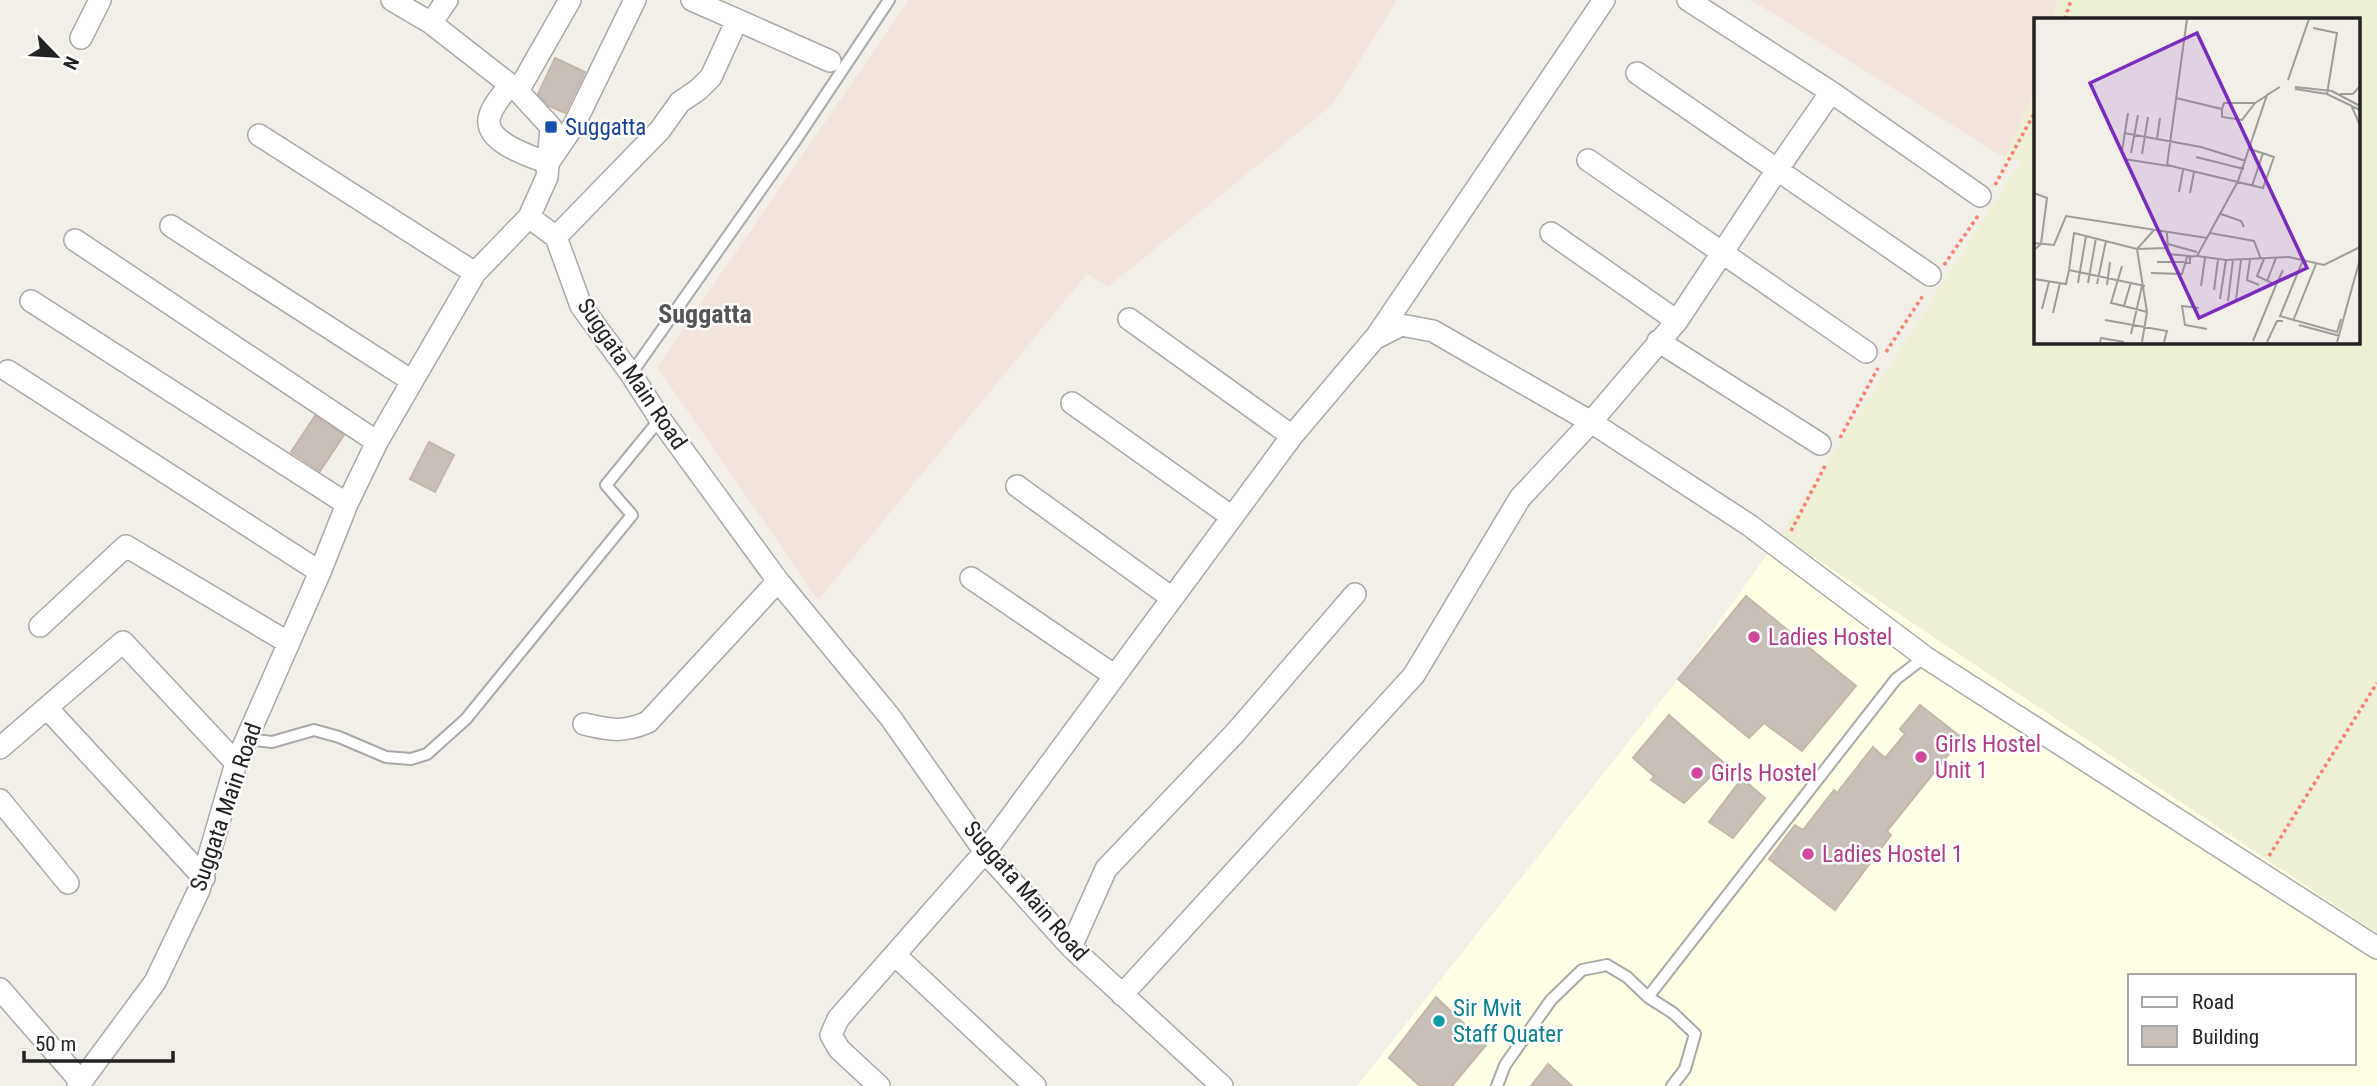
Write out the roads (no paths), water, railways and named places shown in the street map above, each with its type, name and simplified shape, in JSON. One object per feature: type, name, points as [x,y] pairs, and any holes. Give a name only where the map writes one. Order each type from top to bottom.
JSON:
[{"type":"street","points":[[81,37],[100,0]]},
{"type":"street","points":[[392,0],[432,23],[514,88],[551,127],[548,163]]},
{"type":"street","points":[[432,23],[447,0]]},
{"type":"street","points":[[548,163],[495,137],[489,120],[492,111],[514,88],[570,0]]},
{"type":"street","points":[[548,163],[574,125],[635,0]]},
{"type":"street","points":[[879,1086],[839,1049],[831,1035],[847,1006],[985,852],[1292,436],[1374,339],[1604,0]]},
{"type":"street","points":[[1688,0],[1831,92],[1985,198]]},
{"type":"street","points":[[701,2],[830,61]]},
{"type":"street","points":[[529,217],[556,237],[660,130],[680,102],[711,77],[737,20]]},
{"type":"street","points":[[1637,73],[1932,278]]},
{"type":"street","points":[[1122,995],[1414,676],[1520,498],[1591,422],[1677,321],[1831,92]]},
{"type":"street","points":[[259,135],[475,273]]},
{"type":"street","points":[[1588,160],[1866,352]]},
{"type":"street","name":"Suggata Main Road","points":[[79,1084],[155,982],[204,878],[236,763],[347,504],[377,442],[475,273],[529,217],[547,177],[548,163]]},
{"type":"street","points":[[171,226],[412,381]]},
{"type":"street","points":[[1551,233],[1677,321]]},
{"type":"street","name":"Suggata Main Road","points":[[556,237],[581,306],[778,581],[890,717],[985,852],[1071,947],[1213,1083]]},
{"type":"street","points":[[75,240],[377,442]]},
{"type":"street","points":[[31,301],[347,504]]},
{"type":"street","points":[[1129,319],[1292,436]]},
{"type":"street","points":[[1374,339],[1401,325],[1433,331],[1591,422],[1749,525],[1924,657],[2377,948]]},
{"type":"street","points":[[1658,341],[1829,448]]},
{"type":"street","points":[[8,371],[320,572]]},
{"type":"street","points":[[1072,403],[1232,517]]},
{"type":"street","points":[[1017,486],[1172,598]]},
{"type":"street","points":[[40,626],[126,545],[289,643]]},
{"type":"street","points":[[971,578],[1115,676]]},
{"type":"street","points":[[584,724],[613,731],[634,728],[648,722],[778,581]]},
{"type":"street","points":[[1071,947],[1106,869],[1237,731],[1355,594]]},
{"type":"street","points":[[0,748],[123,642],[236,763]]},
{"type":"street","points":[[47,708],[204,878]]},
{"type":"street","points":[[0,800],[68,883]]},
{"type":"street","points":[[895,955],[1035,1086]]},
{"type":"street","points":[[0,989],[79,1084]]},
{"type":"lane","points":[[631,374],[795,141],[889,0]]},
{"type":"lane","points":[[247,739],[272,742],[314,730],[340,737],[386,757],[411,759],[427,754],[467,719],[632,515],[606,485],[660,419]]},
{"type":"lane","points":[[1648,997],[1896,679],[1924,657]]},
{"type":"lane","points":[[1497,1086],[1505,1065],[1551,1000],[1582,970],[1607,965],[1628,977],[1648,997],[1673,1013],[1695,1034],[1685,1069],[1672,1086]]},
{"type":"place","name":"Suggatta","points":[[551,127]]},
{"type":"place","name":"Ladies Hostel","points":[[1754,637]]},
{"type":"place","name":"Girls Hostel Unit 1","points":[[1921,757]]},
{"type":"place","name":"Girls Hostel","points":[[1697,773]]},
{"type":"place","name":"Ladies Hostel 1","points":[[1808,854]]},
{"type":"place","name":"Sir Mvit Staff Quater","points":[[1439,1021]]},
{"type":"district","name":"Suggatta","points":[[705,314]]}]
